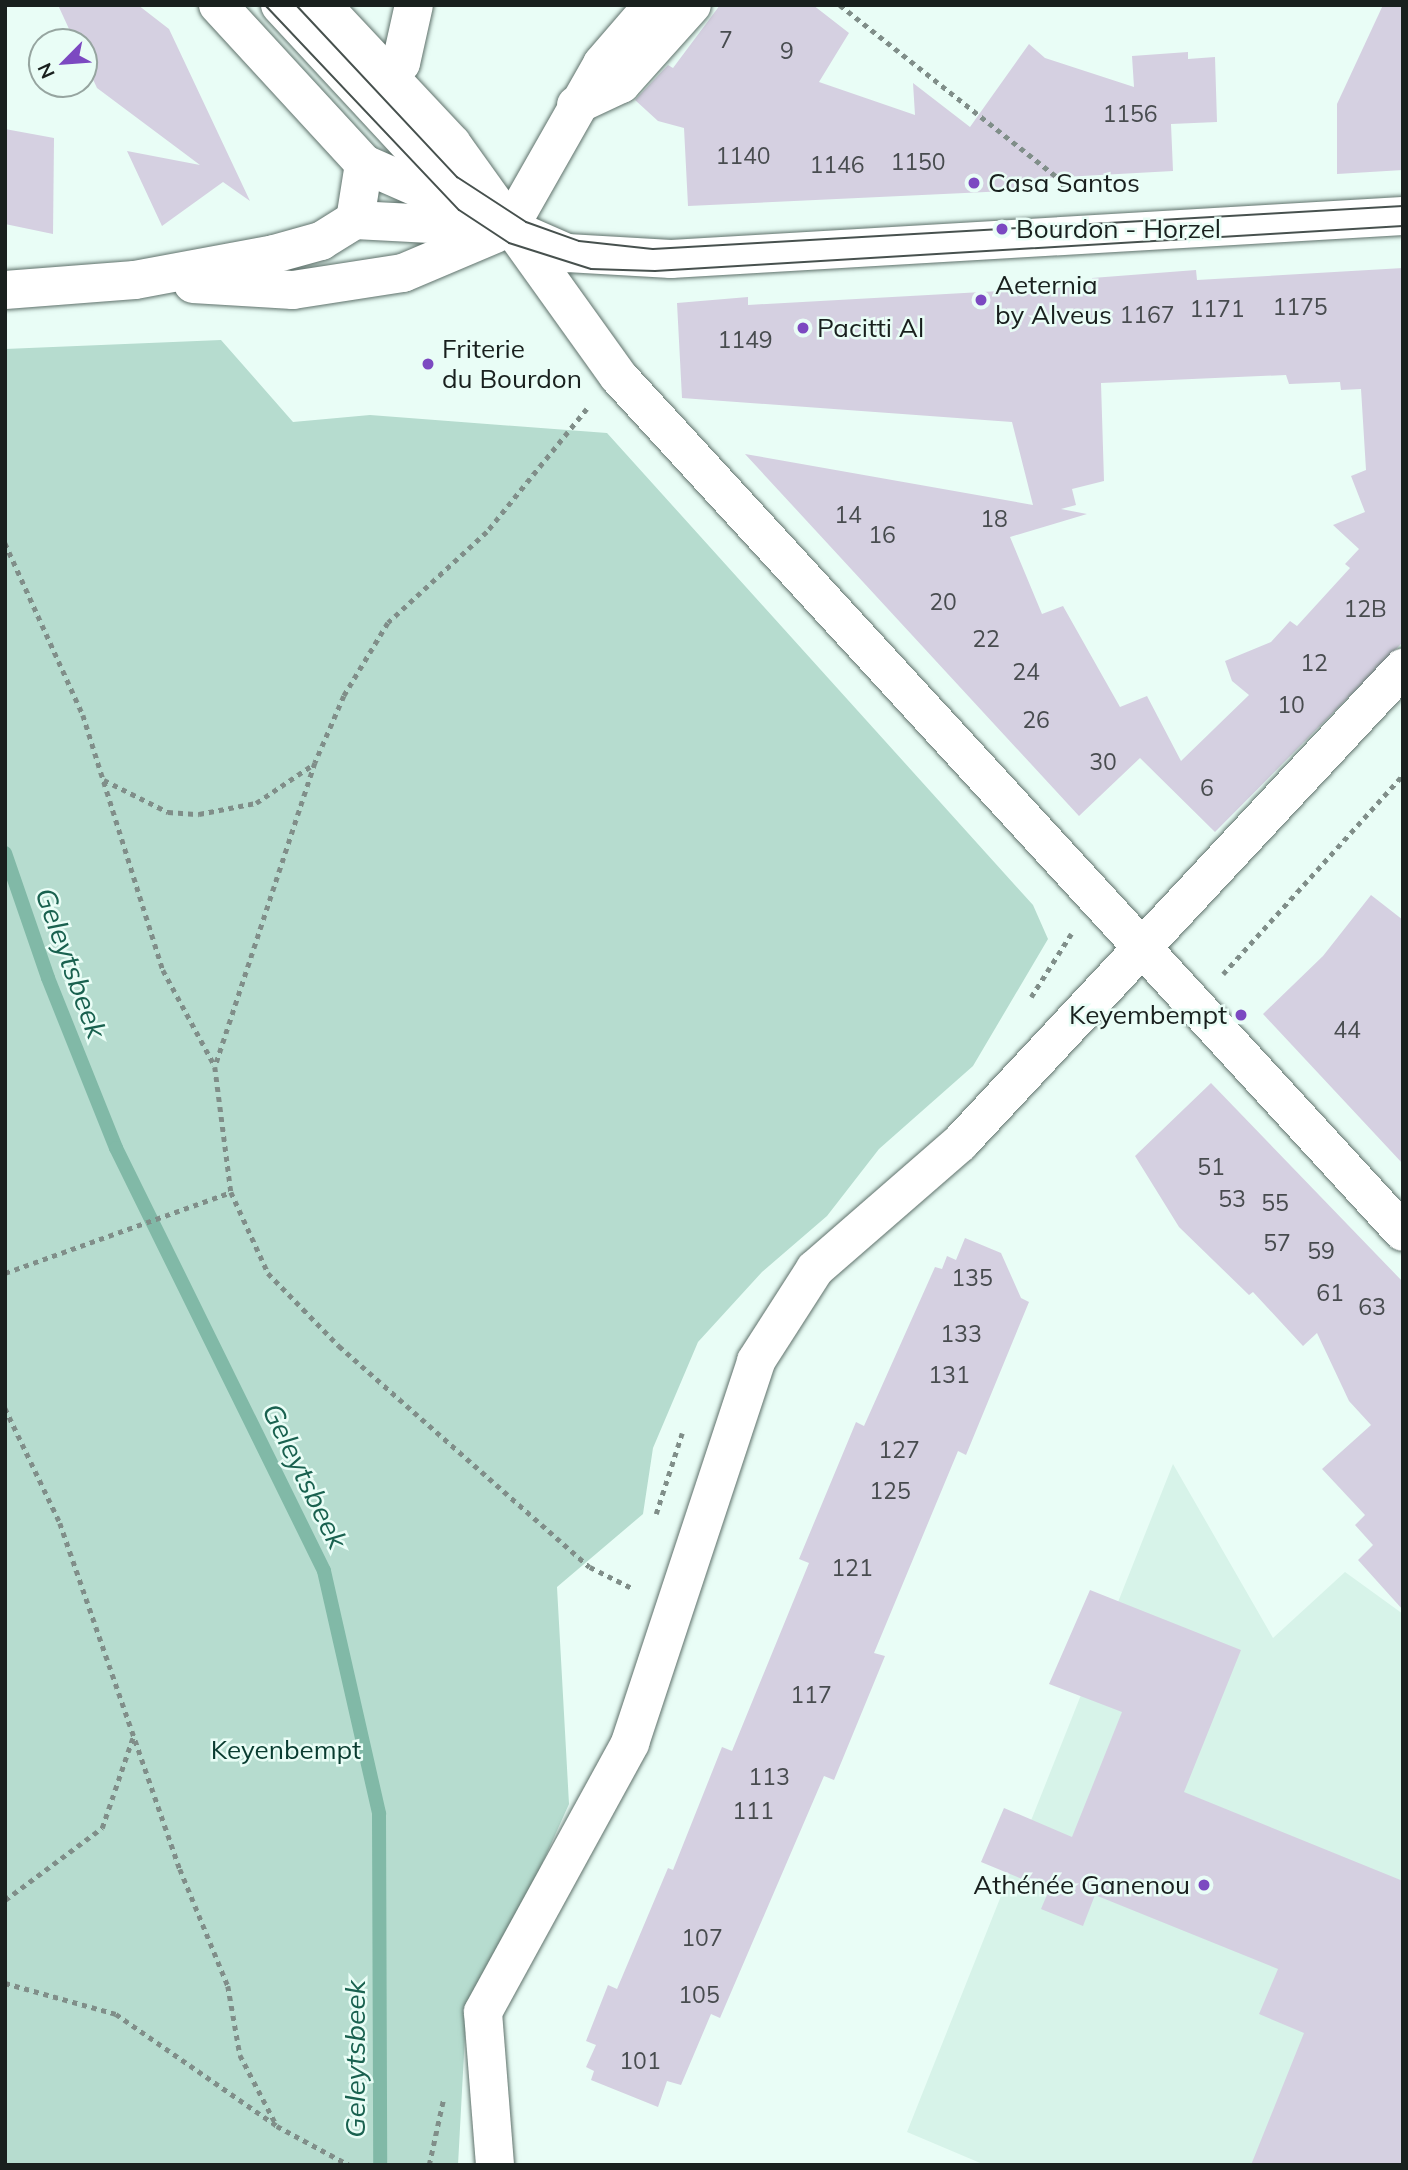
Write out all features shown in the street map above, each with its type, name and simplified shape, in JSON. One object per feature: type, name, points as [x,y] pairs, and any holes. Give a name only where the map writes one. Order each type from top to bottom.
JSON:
[{"type":"street","points":[[218,5],[364,164],[567,253],[671,259],[1403,216]]},
{"type":"street","points":[[280,5],[442,179],[509,228]]},
{"type":"street","points":[[322,5],[452,144],[509,228],[618,376],[1142,951],[1403,1232]]},
{"type":"street","points":[[388,76],[401,63],[414,5]]},
{"type":"street","points":[[135,281],[293,290],[403,273],[509,228],[576,105],[602,64],[653,5]]},
{"type":"street","points":[[576,105],[621,84],[691,5]]},
{"type":"street","points":[[355,220],[364,164]]},
{"type":"street","points":[[5,290],[135,281],[274,254],[321,241],[355,220],[509,228]]},
{"type":"street","points":[[495,2165],[483,2012],[630,1743],[756,1361],[815,1269],[960,1143],[1212,878],[1261,814],[1403,668]]},
{"type":"path","points":[[840,5],[1063,182],[1069,236]]},
{"type":"path","points":[[215,1067],[315,763],[344,696],[388,623],[486,531],[596,398]]},
{"type":"path","points":[[5,543],[83,715],[163,970],[215,1067],[231,1192],[268,1273],[339,1346],[590,1567],[672,1609]]},
{"type":"path","points":[[104,780],[169,812],[199,814],[256,803],[315,763]]},
{"type":"path","points":[[1218,979],[1403,775]]},
{"type":"path","points":[[5,1273],[231,1192]]},
{"type":"path","points":[[5,1408],[60,1523],[134,1736],[228,1986],[240,2055],[277,2126]]},
{"type":"path","points":[[5,1899],[102,1828],[134,1736]]},
{"type":"path","points":[[5,1983],[116,2014],[277,2126],[349,2165]]},
{"type":"shaded area","name":"Athénée Ganenou","points":[[1173,1464],[1273,1638],[1345,1572],[1403,1614],[1403,2165],[985,2165],[907,2132]]},
{"type":"green space","name":"Keyenbempt","points":[[221,340],[293,422],[370,415],[607,433],[1033,905],[1048,939],[973,1066],[879,1149],[827,1216],[762,1272],[698,1342],[653,1448],[643,1514],[557,1587],[569,1804],[465,2035],[458,2165],[5,2165],[5,349]]},
{"type":"building","points":[[58,5],[138,5],[169,29],[250,201],[223,182],[162,226],[127,151],[200,165],[98,89],[98,28],[69,28]]},
{"type":"building","points":[[720,5],[813,5],[849,33],[819,82],[915,115],[913,83],[970,127],[1029,44],[1045,58],[1134,87],[1132,56],[1188,52],[1188,59],[1215,57],[1217,122],[1171,124],[1173,171],[1027,179],[1026,190],[688,206],[684,128],[658,121],[635,100],[668,65],[673,68]]},
{"type":"building","points":[[1383,5],[1403,5],[1403,170],[1337,174],[1337,104]]},
{"type":"building","points":[[5,129],[54,138],[53,234],[5,224]]},
{"type":"building","points":[[1403,268],[1403,642],[1215,832],[1140,758],[1079,816],[745,454],[1033,505],[1012,422],[682,398],[677,303],[748,297],[748,305],[1092,286],[1092,278],[1196,270],[1197,280]],"holes":[[[1286,375],[1289,384],[1340,382],[1341,390],[1361,389],[1366,470],[1351,476],[1365,512],[1333,525],[1359,549],[1345,564],[1350,568],[1297,626],[1290,621],[1271,642],[1225,661],[1232,681],[1249,695],[1181,761],[1147,696],[1120,707],[1063,606],[1042,614],[1010,537],[1087,514],[1061,509],[1076,505],[1072,489],[1104,481],[1101,383]]]},
{"type":"building","points":[[1371,895],[1403,920],[1403,1164],[1263,1014],[1323,956]]},
{"type":"building","points":[[1211,1083],[1403,1282],[1403,1610],[1358,1560],[1373,1545],[1355,1525],[1365,1515],[1322,1469],[1371,1425],[1349,1401],[1317,1333],[1303,1346],[1253,1292],[1249,1295],[1179,1227],[1135,1156]]},
{"type":"building","points":[[965,1238],[1001,1253],[1021,1298],[1029,1302],[966,1455],[958,1451],[874,1653],[885,1656],[834,1780],[824,1776],[720,2018],[711,2014],[681,2085],[667,2081],[658,2107],[591,2080],[594,2071],[586,2067],[596,2045],[586,2041],[608,1985],[617,1989],[668,1868],[673,1870],[722,1747],[732,1751],[809,1563],[799,1559],[856,1422],[864,1426],[935,1267],[942,1269],[947,1256],[956,1260]]},
{"type":"building","points":[[1090,1590],[1241,1650],[1184,1792],[1403,1881],[1403,2165],[1251,2165],[1304,2033],[1259,2014],[1278,1969],[1095,1895],[1083,1926],[1041,1909],[1049,1890],[981,1862],[1004,1808],[1072,1837],[1122,1712],[1049,1684]]},
{"type":"waterway","name":"Geleytsbeek","points":[[5,853],[48,978],[116,1148],[324,1571],[379,1814],[380,2165]]},
{"type":"tram line","points":[[265,5],[459,210],[509,243],[591,269],[655,271],[1403,226]]},
{"type":"tram line","points":[[296,5],[457,177],[526,222],[579,241],[653,249],[1403,206]]},
{"type":"place","name":"Casa Santos","points":[[974,183]]},
{"type":"place","name":"Bourdon - Horzel","points":[[1002,229]]},
{"type":"place","name":"Aeternia by Alveus","points":[[981,300]]},
{"type":"place","name":"Pacitti Al","points":[[803,328]]},
{"type":"place","name":"Friterie du Bourdon","points":[[428,364]]},
{"type":"place","name":"Keyembempt","points":[[1241,1015]]},
{"type":"place","name":"Athénée Ganenou","points":[[1204,1885]]}]
